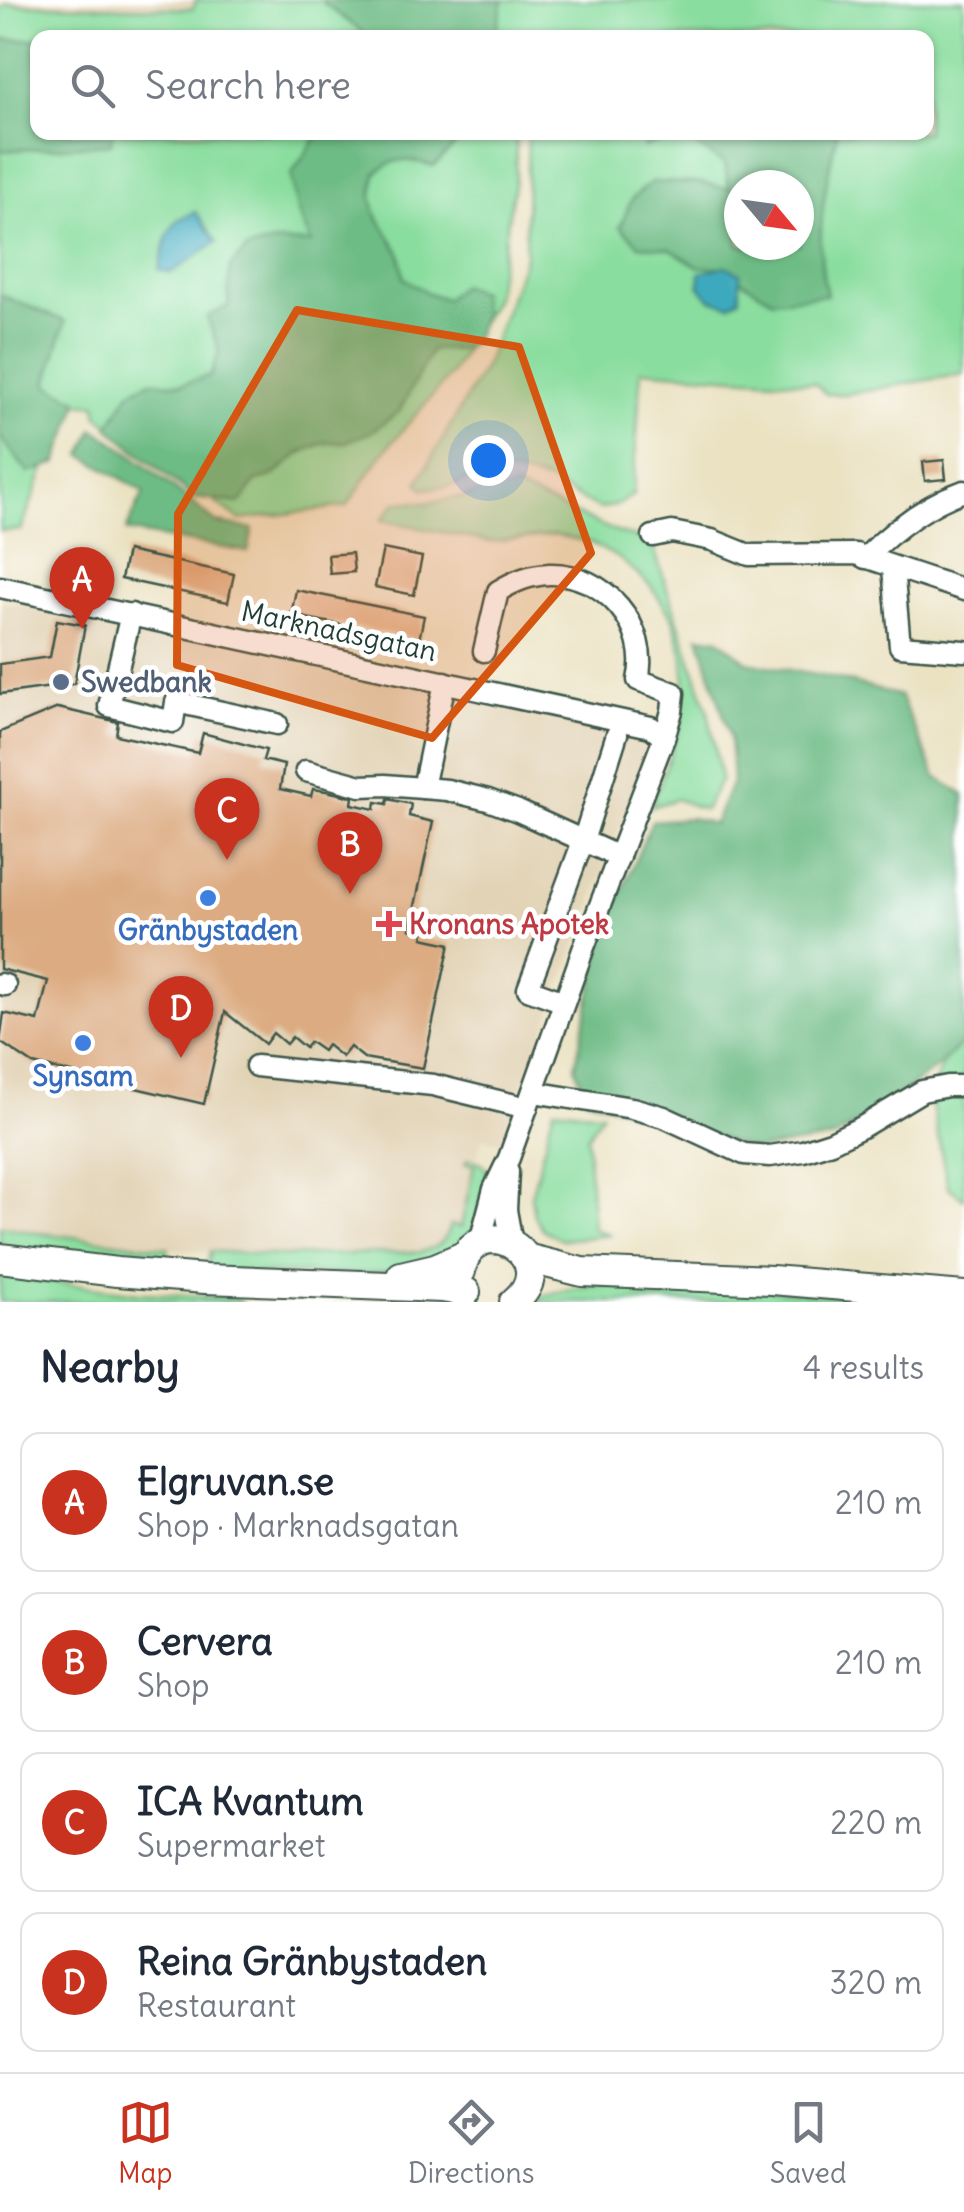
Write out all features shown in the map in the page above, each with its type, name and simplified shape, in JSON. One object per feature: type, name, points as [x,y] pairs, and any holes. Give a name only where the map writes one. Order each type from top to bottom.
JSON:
[{"type":"main road","points":[[291,1282],[382,1280],[434,1268],[496,1239],[582,1272]]},
{"type":"main road","points":[[471,1297],[460,1274],[473,1248]]},
{"type":"main road","points":[[519,1251],[530,1274],[520,1296]]},
{"type":"main road","points":[[0,1258],[117,1272],[442,1288],[471,1297]]},
{"type":"main road","points":[[520,1296],[556,1278],[582,1272],[772,1280],[964,1296]]},
{"type":"street","points":[[865,558],[922,512],[964,491]]},
{"type":"street","points":[[654,536],[672,532],[712,540],[749,555],[856,554],[964,590]]},
{"type":"street","points":[[893,568],[900,646],[964,651]]},
{"type":"street","points":[[473,1248],[664,738],[674,693],[638,680],[642,659],[627,614],[598,588],[574,578],[550,574],[520,578],[498,591],[484,651]]},
{"type":"street","name":"Marknadsgatan","points":[[0,586],[651,727],[664,738]]},
{"type":"street","points":[[131,614],[109,706],[173,722],[176,702],[277,724]]},
{"type":"street","points":[[423,788],[444,682]]},
{"type":"street","points":[[564,1002],[528,989],[584,841],[617,734]]},
{"type":"street","points":[[306,771],[361,786],[447,790],[488,800],[618,858]]},
{"type":"street","points":[[256,1066],[530,1100],[632,1108],[744,1154],[770,1156],[832,1142],[922,1091],[964,1086]]},
{"type":"street","points":[[509,1158],[506,1210],[519,1251]]},
{"type":"highlighted area","points":[[297,310],[519,347],[591,553],[432,738],[177,665],[178,514]]},
{"type":"shaded area","points":[[6,0],[196,0],[193,9],[8,4]]},
{"type":"shaded area","points":[[0,602],[112,624],[137,622],[645,733],[652,743],[502,1143],[482,1138],[476,1161],[466,1163],[474,1165],[460,1228],[438,1247],[420,1252],[283,1256],[179,1250],[0,1226]]},
{"type":"green space","points":[[196,0],[964,0],[964,374],[826,394],[815,383],[641,370],[633,495],[617,505],[599,509],[547,481],[508,472],[446,487],[423,489],[418,482],[486,364],[525,257],[528,140],[934,140],[934,30],[30,30],[30,140],[516,140],[516,173],[495,298],[451,374],[382,454],[347,506],[240,520],[98,416],[96,404],[84,404],[47,385],[65,321],[0,295],[0,9],[8,4],[193,9]]},
{"type":"green space","points":[[322,0],[503,0],[497,30],[360,30]]},
{"type":"green space","points":[[30,39],[30,140],[111,140],[111,144],[0,151],[0,40]]},
{"type":"green space","points":[[315,140],[460,140],[434,166],[404,160],[384,167],[376,173],[372,197],[376,214],[400,253],[404,278],[446,299],[461,285],[480,292],[483,315],[473,343],[458,350],[432,349],[399,412],[369,433],[345,442],[323,443],[300,453],[276,474],[255,482],[241,503],[194,498],[108,427],[130,392],[151,381],[182,384],[211,375],[219,350],[207,317],[228,306],[230,267],[247,249],[279,242],[311,243],[297,210],[291,175]]},
{"type":"green space","points":[[644,140],[668,140],[644,147]]},
{"type":"green space","points":[[687,140],[836,140],[821,234],[827,295],[773,300],[718,267],[699,267],[670,249],[639,245],[620,227],[632,199],[651,182],[702,183],[724,188],[724,260],[814,260],[814,170],[726,170],[725,164]]},
{"type":"green space","points":[[0,295],[65,321],[47,384],[79,401],[57,463],[28,473],[0,436]]},
{"type":"green space","points":[[0,412],[62,421],[21,530],[0,531]]},
{"type":"green space","points":[[94,429],[217,523],[253,529],[248,552],[126,531],[144,492],[82,455]]},
{"type":"green space","points":[[516,488],[638,538],[654,549],[708,711],[721,779],[704,810],[676,799],[651,807],[680,727],[685,693],[684,660],[673,619],[650,585],[620,559],[589,542],[555,535],[490,542],[382,520],[396,502],[425,503]]},
{"type":"green space","points":[[699,636],[719,639],[747,662],[842,680],[900,696],[936,777],[964,795],[964,1041],[886,1106],[834,1138],[756,1150],[587,1098],[575,1067],[604,934],[652,821],[691,818],[714,824],[733,780],[730,737]]},
{"type":"green space","points":[[964,1041],[964,1199],[948,1187],[930,1096],[943,1062]]},
{"type":"green space","points":[[554,1108],[602,1113],[587,1137],[593,1229],[612,1235],[561,1240],[542,1229],[534,1216],[531,1196]]},
{"type":"green space","points":[[468,1159],[482,1163],[487,1170],[472,1235],[453,1254],[404,1271],[245,1273],[0,1251],[0,1226],[168,1248],[168,1262],[208,1264],[210,1251],[283,1256],[420,1252],[440,1244],[450,1225],[461,1227],[474,1166],[465,1163]]},
{"type":"green space","points":[[0,1275],[138,1293],[233,1297],[243,1302],[0,1302]]},
{"type":"green space","points":[[592,1285],[756,1289],[904,1302],[537,1302],[544,1295]]},
{"type":"water","points":[[196,212],[217,242],[171,273],[159,270],[167,237],[177,220]]},
{"type":"water","points":[[725,266],[740,273],[740,298],[729,305],[710,299],[699,285],[700,273]]},
{"type":"building","points":[[944,460],[946,479],[925,481],[923,462]]},
{"type":"building","points":[[383,549],[422,557],[414,595],[375,587]]},
{"type":"building","points":[[127,551],[234,574],[228,602],[121,579]]},
{"type":"building","points":[[352,553],[354,572],[330,574],[328,555]]},
{"type":"building","points":[[296,590],[424,616],[419,640],[291,615]]},
{"type":"building","points":[[57,620],[85,625],[74,684],[0,694],[0,664],[50,657]]},
{"type":"building","name":"Gränbystaden","points":[[58,708],[118,722],[116,735],[198,753],[203,733],[266,750],[263,760],[284,765],[280,789],[311,796],[313,789],[326,791],[353,797],[352,804],[375,809],[376,802],[387,804],[388,799],[411,804],[409,816],[433,822],[410,929],[424,932],[423,938],[450,944],[423,1068],[364,1058],[350,1047],[342,1057],[327,1045],[323,1051],[310,1042],[305,1048],[292,1037],[286,1044],[273,1033],[265,1044],[225,1012],[204,1104],[33,1064],[0,1042],[4,1013],[38,1021],[48,981],[0,969],[0,732]]},
{"type":"place","name":"Elgruvan.se","points":[[82,629]]},
{"type":"place","name":"Swedbank","points":[[61,682]]},
{"type":"place","name":"ICA Kvantum","points":[[227,860]]},
{"type":"place","name":"Cervera","points":[[350,894]]},
{"type":"place","name":"Gränbystaden","points":[[208,898]]},
{"type":"place","name":"Kronans Apotek","points":[[389,924]]},
{"type":"place","name":"Synsam","points":[[83,1043]]},
{"type":"place","name":"Reina Gränbystaden","points":[[181,1058]]}]
